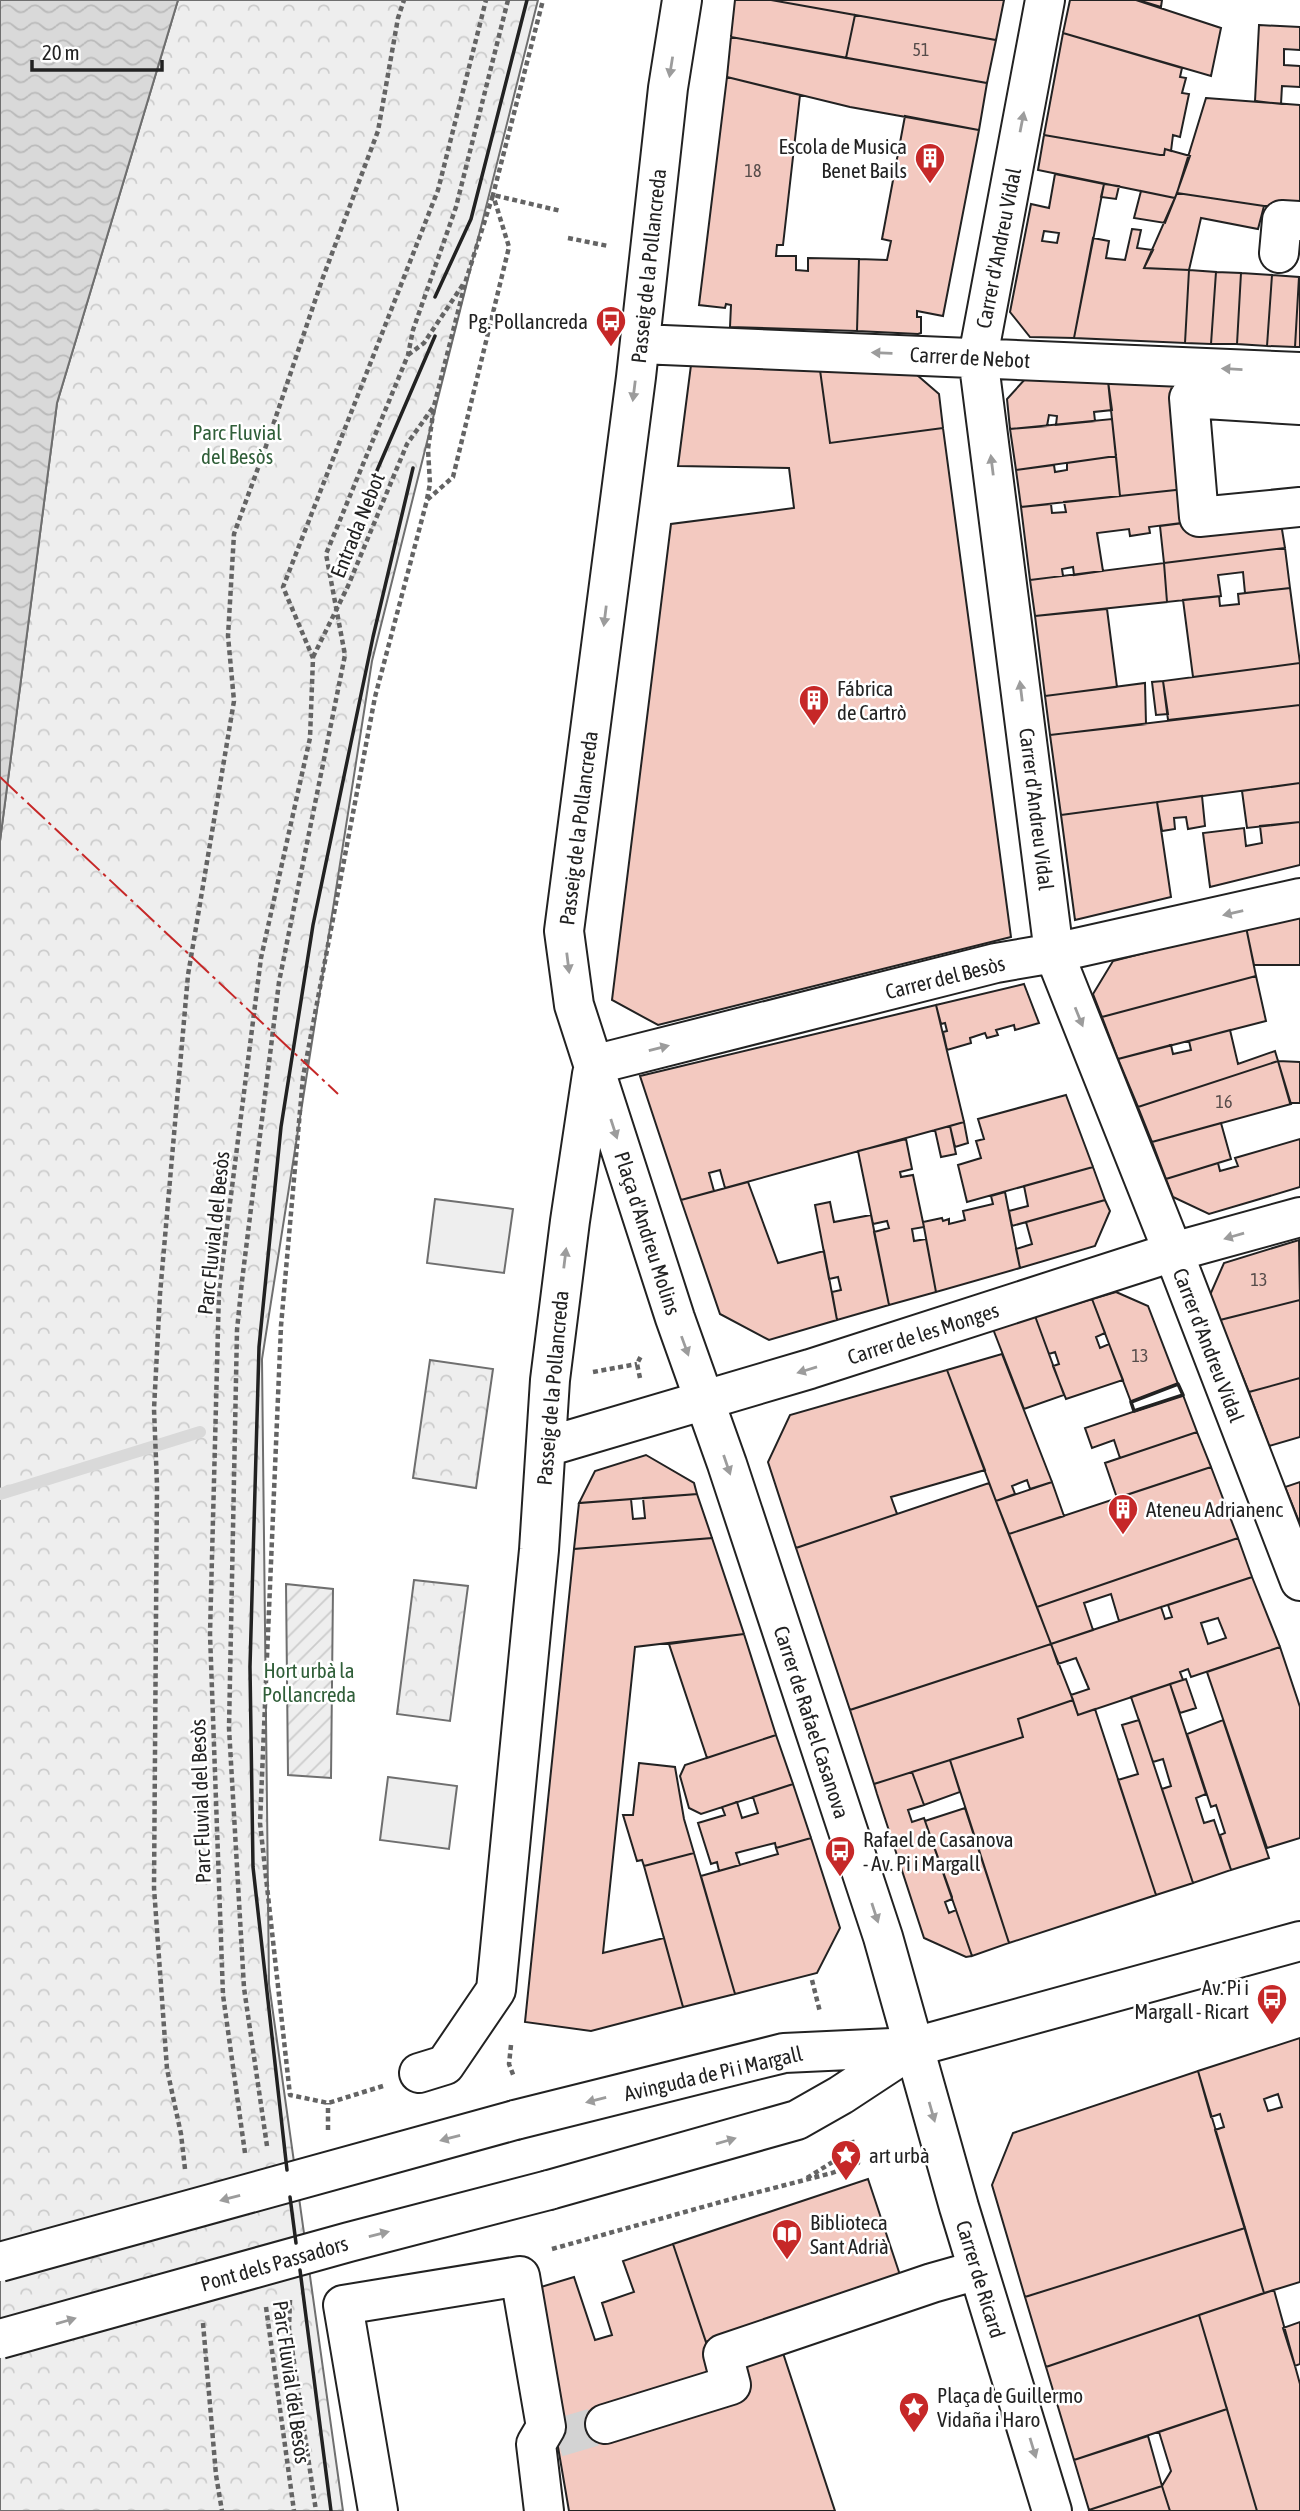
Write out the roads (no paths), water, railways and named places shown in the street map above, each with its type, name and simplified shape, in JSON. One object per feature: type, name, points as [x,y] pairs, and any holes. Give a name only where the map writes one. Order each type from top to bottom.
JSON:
[{"type":"street","name":"Passeig de la Pollancreda","points":[[419,2073],[445,2065],[496,1990],[537,1563],[550,1380],[569,1220],[593,1065],[573,1005],[564,931],[640,344],[668,88],[682,0]]},
{"type":"street","name":"Carrer d'Andreu Vidal","points":[[1045,0],[978,358],[1054,953],[1300,1581]]},
{"type":"street","points":[[1279,253],[1282,220],[1300,221]]},
{"type":"street","name":"Carrer de Nebot","points":[[640,344],[1300,372]]},
{"type":"street","points":[[1300,405],[1189,398],[1199,517],[1300,507]]},
{"type":"street","name":"Carrer del Besòs","points":[[593,1065],[996,963],[1054,953],[1300,898]]},
{"type":"street","name":"Plaça d'Andreu Molins","points":[[593,1065],[675,1318],[705,1400]]},
{"type":"street","name":"Carrer de les Monges","points":[[546,1447],[823,1365],[1173,1252],[1300,1217]]},
{"type":"street","name":"Carrer de Rafael Casanova","points":[[705,1400],[883,1937],[914,2046]]},
{"type":"street","name":"Avinguda de Pi i Margall","points":[[0,2262],[515,2120],[784,2053],[914,2046],[1300,1941]]},
{"type":"street","name":"Avinguda de Pi i Margall","points":[[549,2190],[797,2120],[841,2095],[914,2046]]},
{"type":"street","name":"Carrer de Ricard","points":[[914,2046],[978,2270],[1052,2511]]},
{"type":"street","name":"Pont dels Passadors","points":[[0,2340],[349,2242],[549,2190]]},
{"type":"street","points":[[606,2424],[731,2385],[723,2354],[978,2270]]},
{"type":"street","points":[[378,2511],[343,2305],[520,2276],[546,2427],[544,2511]]},
{"type":"street","points":[[546,2441],[556,2511]]},
{"type":"water","points":[[0,0],[178,0],[57,403],[0,841]]},
{"type":"waterway","points":[[0,1494],[200,1432]]},
{"type":"tunnel","points":[[557,2438],[605,2424]]},
{"type":"place","name":"Escola de Musica Benet Bails","points":[[930,185]]},
{"type":"place","name":"Pg. Pollancreda","points":[[611,348]]},
{"type":"place","name":"Fábrica de Cartrò","points":[[814,727]]},
{"type":"place","name":"Ateneu Adrianenc","points":[[1123,1536]]},
{"type":"place","name":"Rafael de Casanova - Av. Pi i Margall","points":[[840,1878]]},
{"type":"place","name":"Av. Pi i Margall - Ricart","points":[[1272,2026]]},
{"type":"place","name":"art urbà","points":[[846,2182]]},
{"type":"place","name":"Biblioteca Sant Adrià","points":[[787,2261]]},
{"type":"place","name":"Plaça de Guillermo Vidaña i Haro","points":[[914,2434]]},
{"type":"park label","name":"Parc Fluvial del Besòs","points":[[237,444]]},
{"type":"park label","name":"Hort urbà la Pollancreda","points":[[309,1682]]}]
